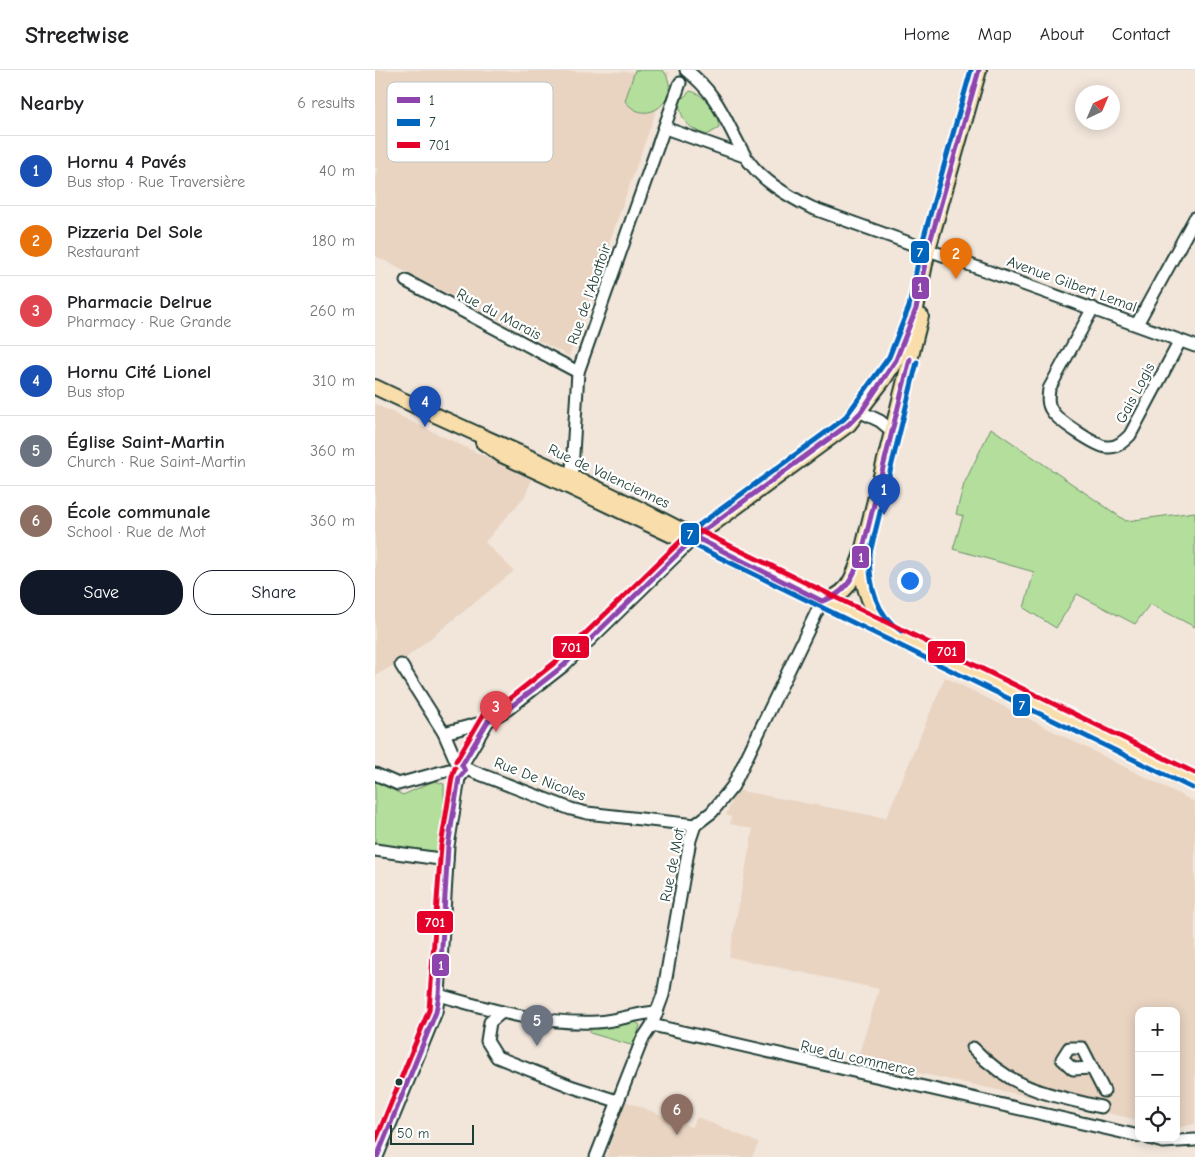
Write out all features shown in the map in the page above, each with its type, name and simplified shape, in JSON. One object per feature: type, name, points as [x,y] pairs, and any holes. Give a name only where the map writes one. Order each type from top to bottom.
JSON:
[{"type":"main road","points":[[822,601],[838,597],[845,590],[861,556],[920,320],[933,250],[979,70]]},
{"type":"main road","points":[[986,70],[916,309],[896,360],[861,412],[849,424],[695,537],[822,601],[1195,781]]},
{"type":"main road","name":"Rue de Valenciennes","points":[[375,387],[471,433],[505,445],[695,537]]},
{"type":"main road","name":"Rue de Valenciennes","points":[[471,433],[502,456],[673,536],[695,537]]},
{"type":"main road","points":[[861,556],[862,579],[867,598],[888,633]]},
{"type":"street","points":[[686,70],[706,86],[717,100],[744,156]]},
{"type":"street","name":"Rue de l'Abattoir","points":[[570,476],[578,372],[665,128],[679,83]]},
{"type":"street","points":[[665,128],[744,156]]},
{"type":"street","name":"Avenue Gilbert Lemal","points":[[744,156],[770,182],[790,197],[812,208],[933,250],[1195,346]]},
{"type":"street","points":[[1137,324],[1195,218]]},
{"type":"street","name":"Rue du Marais","points":[[406,281],[578,372]]},
{"type":"street","name":"Gais Logis","points":[[1093,308],[1049,389],[1047,401],[1052,413],[1088,438],[1107,447],[1120,444],[1130,435],[1180,341]]},
{"type":"street","points":[[861,412],[880,421],[892,431]]},
{"type":"street","points":[[525,466],[534,465],[559,476],[570,476]]},
{"type":"street","points":[[444,733],[487,721],[508,710],[563,666],[695,537]]},
{"type":"street","name":"Rue de Mot","points":[[596,1157],[642,1040],[652,1025],[663,995],[690,840],[695,825],[712,812],[733,786],[822,601]]},
{"type":"street","points":[[401,665],[444,733],[458,769]]},
{"type":"street","points":[[377,1157],[436,1012],[439,995],[447,860],[458,769],[487,721]]},
{"type":"street","points":[[375,774],[399,784],[458,769]]},
{"type":"street","name":"Rue De Nicoles","points":[[458,769],[571,809],[695,825]]},
{"type":"street","points":[[375,850],[447,860]]},
{"type":"street","points":[[439,995],[502,1012],[551,1022],[599,1022],[639,1013],[657,1012]]},
{"type":"street","points":[[502,1012],[490,1022],[487,1042],[497,1057],[617,1101]]},
{"type":"street","name":"Rue du commerce","points":[[652,1025],[1135,1135]]},
{"type":"street","points":[[973,1048],[991,1067],[1031,1090],[1101,1107]]},
{"type":"street","points":[[1092,1068],[1104,1091]]},
{"type":"street","points":[[1180,1141],[1195,1140]]},
{"type":"shaded area","points":[[375,70],[670,72],[569,356],[375,256],[375,178],[378,168],[375,167]]},
{"type":"shaded area","points":[[375,404],[532,479],[525,496],[485,542],[514,571],[406,658],[375,676]]},
{"type":"shaded area","points":[[945,677],[1195,802],[1195,1124],[1180,1127],[1180,1007],[1135,1007],[1135,1119],[857,1060],[879,989],[729,957],[753,829],[730,824],[731,817],[726,815],[736,790],[886,818]]},
{"type":"shaded area","points":[[625,1101],[692,1127],[697,1117],[759,1143],[752,1157],[606,1157]]},
{"type":"green space","points":[[635,70],[663,70],[668,80],[669,90],[666,99],[652,111],[643,112],[634,109],[625,101]]},
{"type":"green space","points":[[690,91],[705,100],[714,111],[719,128],[707,135],[691,127],[684,119],[680,109],[679,102]]},
{"type":"green space","points":[[991,428],[1126,521],[1195,512],[1195,627],[1150,604],[1135,624],[1077,594],[1056,628],[1024,608],[1034,572],[953,549],[963,516],[956,514],[964,484]]},
{"type":"green space","points":[[375,781],[403,795],[434,781],[444,784],[445,857],[375,846]]},
{"type":"green space","points":[[633,1020],[640,1025],[634,1046],[590,1033],[591,1026]]},
{"type":"transit line","name":"7","points":[[971,70],[921,247],[909,307],[889,357],[844,419],[691,531],[688,539],[692,544],[1192,788]]},
{"type":"transit line","name":"1","points":[[462,765],[488,721],[508,709],[563,666],[695,537],[849,424],[861,412],[896,360],[916,309],[928,249],[979,70]]},
{"type":"transit line","name":"1","points":[[695,537],[822,601],[837,594],[851,578],[861,556],[910,359]]},
{"type":"transit line","name":"7","points":[[901,631],[885,616],[876,598],[871,578],[869,557],[917,362]]},
{"type":"transit line","name":"701","points":[[698,530],[1195,773]]},
{"type":"transit line","name":"701","points":[[456,761],[483,715],[504,703],[558,660],[690,532]]},
{"type":"transit line","name":"1","points":[[377,1157],[436,1012],[439,995],[448,846],[459,778],[465,771],[462,765]]},
{"type":"transit line","name":"701","points":[[375,1142],[429,1010],[441,846],[455,768]]},
{"type":"place","name":"Pizzeria Del Sole","points":[[956,279]]},
{"type":"place","name":"Hornu Cité Lionel","points":[[425,427]]},
{"type":"place","name":"Hornu 4 Pavés","points":[[884,515]]},
{"type":"place","name":"Pharmacie Delrue","points":[[496,732]]},
{"type":"place","name":"Église Saint-Martin","points":[[537,1046]]},
{"type":"place","name":"École communale","points":[[677,1135]]}]
